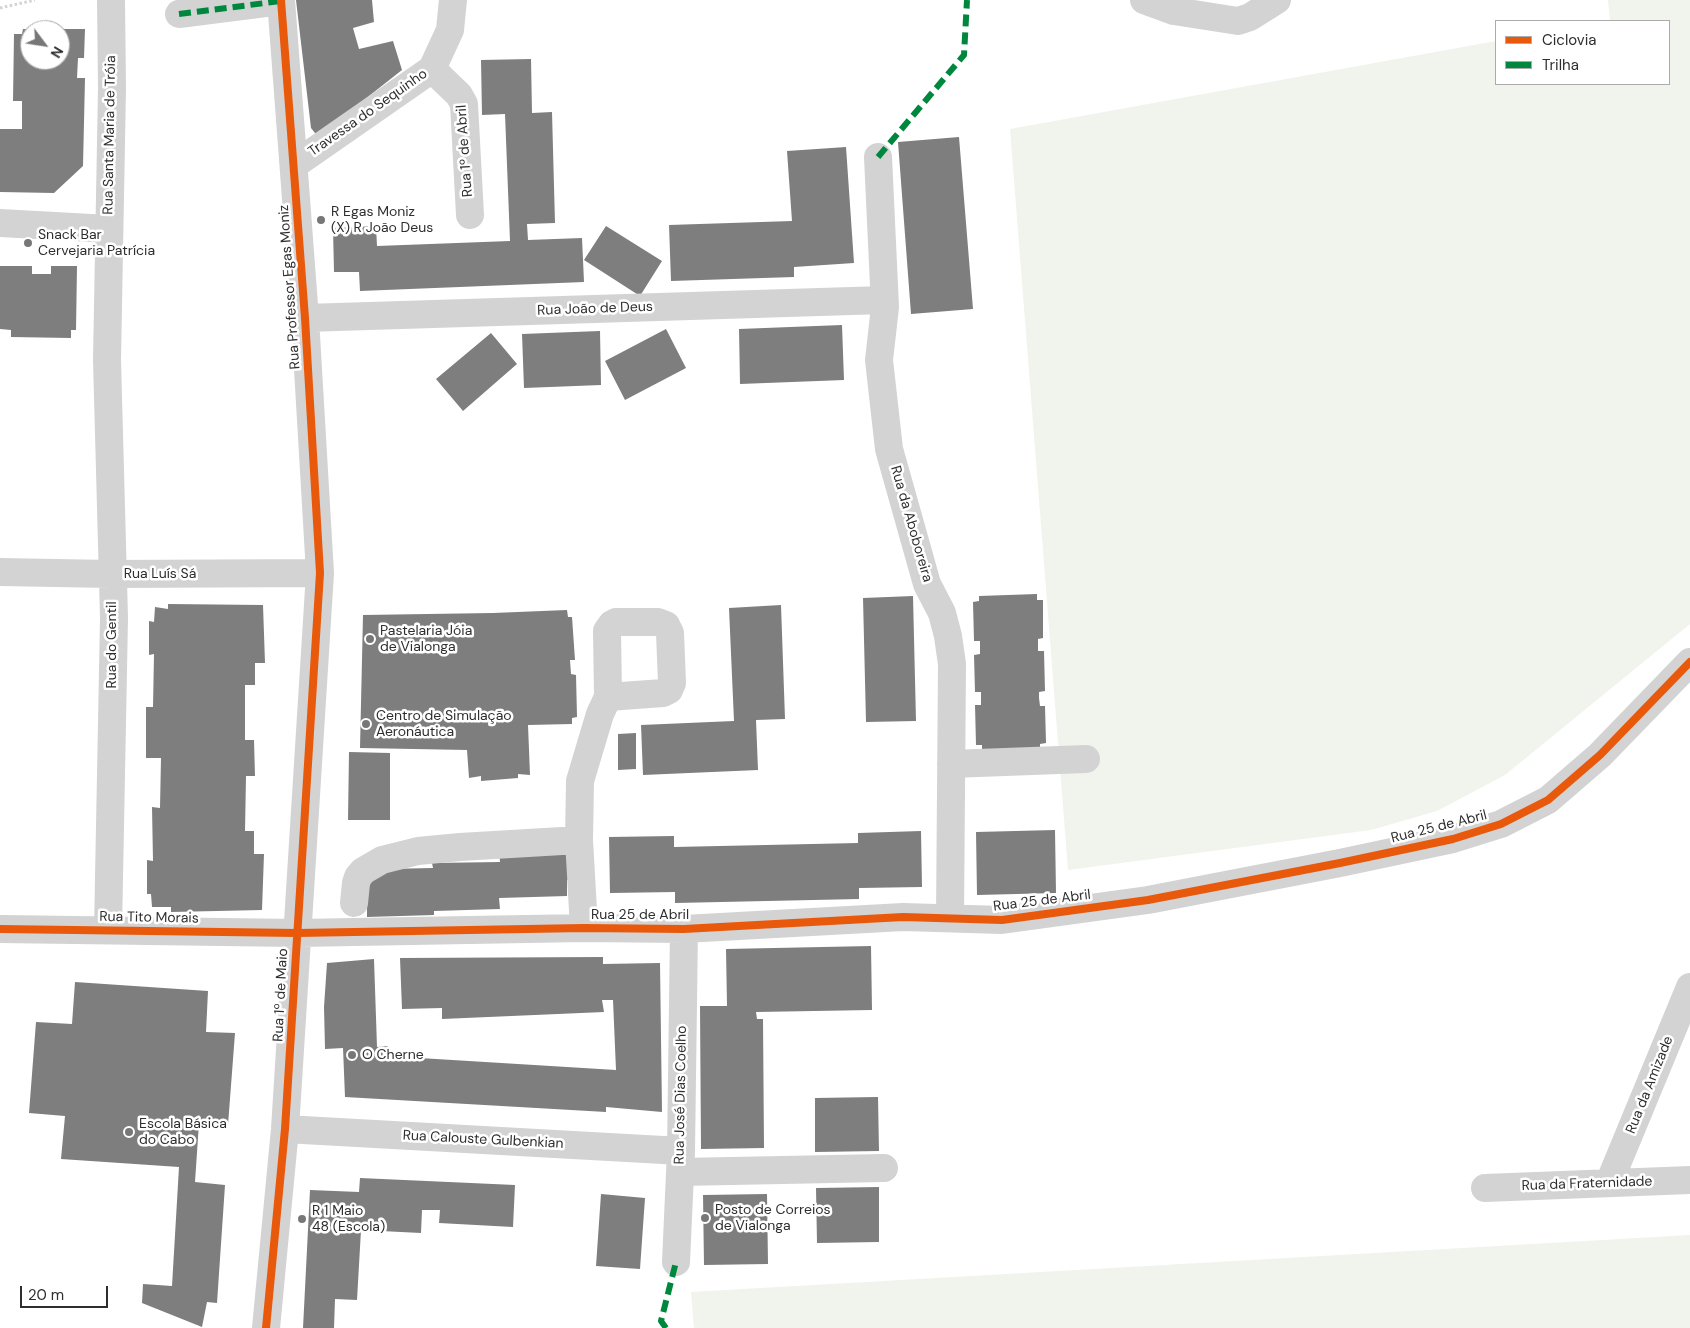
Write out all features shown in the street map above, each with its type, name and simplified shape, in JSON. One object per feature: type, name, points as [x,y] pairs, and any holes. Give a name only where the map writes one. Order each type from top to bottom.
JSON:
[{"type":"street","name":"Rua Santa Maria de Tróia","points":[[107,360],[112,88],[111,0]]},
{"type":"street","points":[[179,14],[281,0]]},
{"type":"street","name":"Rua Professor Egas Moniz","points":[[281,0],[305,318],[320,573]]},
{"type":"street","name":"Travessa do Sequinho","points":[[294,165],[432,68],[450,30],[453,0]]},
{"type":"street","points":[[1144,0],[1174,11],[1238,21],[1250,17],[1277,0]]},
{"type":"street","name":"Rua 1º de Abril","points":[[432,68],[459,94],[464,104],[470,215]]},
{"type":"street","name":"Rua da Aboboreira","points":[[878,157],[884,300],[879,360],[889,449],[927,584],[942,613],[952,664],[950,918]]},
{"type":"street","points":[[0,223],[108,229]]},
{"type":"street","name":"Rua João de Deus","points":[[305,318],[884,300]]},
{"type":"street","name":"Rua do Gentil","points":[[107,360],[114,618],[108,930]]},
{"type":"street","name":"Rua Luís Sá","points":[[0,572],[112,574],[320,573]]},
{"type":"street","name":"Rua 1º de Maio","points":[[266,1328],[285,1129],[320,573]]},
{"type":"street","name":"Rua 25 de Abril","points":[[297,933],[584,928],[684,929],[903,917],[1002,920],[1148,900],[1453,839],[1501,824],[1548,800],[1600,755],[1690,662]]},
{"type":"street","points":[[584,928],[579,840],[580,781],[600,714],[608,697]]},
{"type":"street","points":[[951,764],[1086,759]]},
{"type":"street","points":[[354,903],[358,877],[363,871],[382,860],[426,850],[579,840]]},
{"type":"street","name":"Rua Tito Morais","points":[[0,929],[297,933]]},
{"type":"street","name":"Rua José Dias Coelho","points":[[676,1262],[681,1162],[684,929]]},
{"type":"street","name":"Rua da Amizade","points":[[1609,1183],[1690,987]]},
{"type":"street","name":"Rua Calouste Gulbenkian","points":[[285,1129],[681,1162],[884,1168]]},
{"type":"street","name":"Rua da Fraternidade","points":[[1485,1188],[1690,1180]]},
{"type":"path","points":[[0,8],[35,0]]},
{"type":"shaded area","points":[[1608,0],[1690,0],[1690,624],[1505,775],[1437,811],[1371,830],[1068,870],[1010,129],[1495,41],[1495,85],[1670,85],[1670,20],[1610,20]]},
{"type":"shaded area","points":[[1690,1235],[1690,1328],[694,1328],[691,1292]]},
{"type":"building","points":[[296,0],[372,0],[374,22],[353,28],[359,49],[393,41],[402,70],[322,133],[315,133],[311,128]]},
{"type":"building","points":[[70,29],[85,29],[84,58],[78,58],[77,78],[85,78],[83,166],[54,193],[0,192],[0,129],[22,129],[22,101],[13,101],[14,34],[20,34],[20,70],[70,70]]},
{"type":"building","points":[[531,59],[532,113],[552,112],[555,223],[527,224],[528,240],[582,238],[584,282],[360,291],[359,272],[334,272],[333,228],[376,226],[377,246],[510,241],[505,114],[482,115],[481,60]]},
{"type":"building","points":[[959,137],[973,309],[911,314],[898,142]]},
{"type":"building","points":[[846,147],[854,263],[794,267],[794,277],[671,281],[669,225],[792,221],[787,151]]},
{"type":"building","points":[[606,226],[662,261],[640,296],[584,260]]},
{"type":"building","points":[[0,266],[32,266],[32,274],[51,274],[51,266],[77,266],[76,330],[71,330],[71,338],[11,337],[11,330],[0,329]]},
{"type":"building","points":[[842,325],[844,380],[740,384],[739,329]]},
{"type":"building","points":[[666,329],[686,368],[625,400],[605,361]]},
{"type":"building","points":[[600,331],[601,385],[524,388],[522,334]]},
{"type":"building","points":[[491,333],[517,364],[463,411],[436,379]]},
{"type":"building","points":[[1037,594],[1037,600],[1043,600],[1043,638],[1038,639],[1038,651],[1044,651],[1045,691],[1039,692],[1039,698],[1040,706],[1045,706],[1046,743],[1040,744],[1040,750],[982,752],[982,745],[976,745],[975,705],[981,705],[981,692],[975,692],[974,655],[980,654],[980,641],[974,641],[973,602],[979,601],[979,596]]},
{"type":"building","points":[[913,596],[916,721],[866,722],[863,598]]},
{"type":"building","points":[[168,604],[263,605],[265,663],[255,663],[255,685],[245,685],[245,740],[254,740],[255,776],[246,776],[245,831],[254,831],[254,854],[264,854],[262,910],[171,912],[171,907],[152,907],[151,894],[147,894],[147,860],[153,861],[152,807],[160,808],[161,758],[146,758],[146,707],[153,707],[154,654],[149,655],[149,621],[154,622],[155,607],[168,609]]},
{"type":"building","points":[[781,605],[785,719],[756,720],[758,770],[643,775],[641,725],[734,721],[729,608]]},
{"type":"building","points":[[567,610],[568,617],[572,617],[575,660],[570,660],[571,674],[576,675],[577,717],[572,718],[572,724],[528,725],[530,775],[518,774],[518,778],[481,781],[481,776],[469,778],[467,750],[360,748],[363,615]]},
{"type":"building","points":[[636,733],[636,769],[618,770],[618,734]]},
{"type":"building","points":[[349,752],[390,753],[390,820],[348,820]]},
{"type":"building","points":[[1055,830],[1056,893],[977,895],[976,832]]},
{"type":"building","points":[[921,831],[922,887],[859,888],[859,899],[675,903],[675,892],[610,893],[609,837],[674,836],[674,847],[858,843],[858,833]]},
{"type":"building","points":[[499,851],[571,852],[572,879],[567,880],[567,896],[499,898],[500,909],[434,911],[434,915],[367,917],[367,877],[385,869],[433,868],[432,863],[500,862]]},
{"type":"building","points":[[871,946],[872,1010],[756,1012],[757,1019],[763,1019],[764,1148],[701,1149],[700,1006],[727,1006],[726,949]]},
{"type":"building","points":[[603,957],[603,964],[660,963],[662,1112],[606,1107],[606,1112],[345,1097],[343,1048],[325,1049],[324,1007],[327,963],[374,959],[377,1047],[388,1046],[387,1056],[616,1070],[613,1000],[602,1000],[604,1012],[442,1019],[442,1008],[402,1009],[400,958]]},
{"type":"building","points":[[75,982],[208,991],[206,1032],[235,1033],[228,1125],[199,1123],[195,1182],[225,1185],[217,1303],[207,1302],[202,1327],[142,1303],[143,1284],[172,1286],[179,1167],[61,1159],[65,1116],[29,1113],[36,1022],[72,1024]]},
{"type":"building","points":[[878,1097],[879,1151],[815,1152],[815,1098]]},
{"type":"building","points":[[360,1178],[515,1185],[513,1227],[439,1223],[440,1210],[422,1210],[421,1233],[361,1230],[357,1300],[335,1299],[334,1328],[303,1328],[310,1190],[359,1192]]},
{"type":"building","points":[[879,1187],[879,1242],[817,1243],[816,1188]]},
{"type":"building","points":[[601,1194],[645,1198],[640,1269],[596,1266]]},
{"type":"building","points":[[767,1194],[768,1264],[704,1265],[703,1195]]},
{"type":"marked path","points":[[878,157],[964,55],[967,0]]},
{"type":"marked path","points":[[179,14],[281,1]]},
{"type":"marked path","points":[[666,1328],[661,1321],[676,1262]]},
{"type":"cycle path","points":[[266,1328],[285,1129],[320,573],[305,318],[281,0]]},
{"type":"cycle path","points":[[0,929],[297,933],[584,928],[684,929],[903,917],[1002,920],[1148,900],[1453,839],[1501,824],[1548,800],[1600,755],[1690,662]]},
{"type":"place","name":"R Egas Moniz (X) R João Deus","points":[[321,220]]},
{"type":"place","name":"Snack Bar Cervejaria Patrícia","points":[[28,243]]},
{"type":"place","name":"Pastelaria Jóia de Vialonga","points":[[370,639]]},
{"type":"place","name":"Centro de Simulação Aeronáutica","points":[[366,724]]},
{"type":"place","name":"O Cherne","points":[[352,1055]]},
{"type":"place","name":"Escola Básica do Cabo","points":[[129,1132]]},
{"type":"place","name":"Posto de Correios de Vialonga","points":[[705,1218]]},
{"type":"place","name":"R 1 Maio 48 (Escola)","points":[[302,1219]]}]
